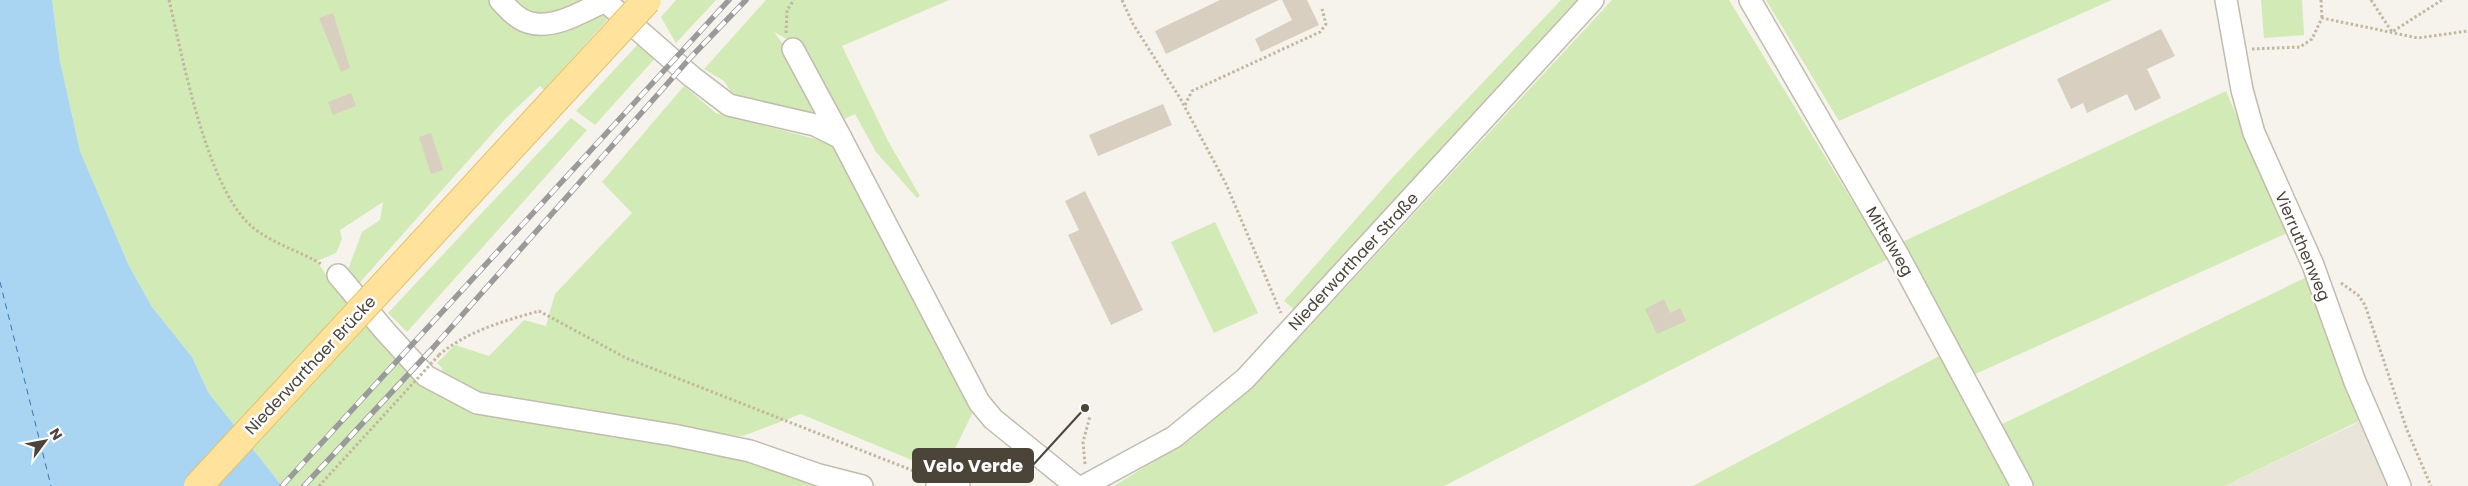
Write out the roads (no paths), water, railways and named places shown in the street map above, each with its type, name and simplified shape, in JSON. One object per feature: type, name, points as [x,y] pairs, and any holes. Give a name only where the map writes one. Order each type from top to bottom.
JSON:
[{"type":"main road","name":"Niederwarthaer Brücke","points":[[198,486],[647,0]]},
{"type":"street","points":[[500,0],[513,14],[530,23],[549,24],[604,0],[691,76],[729,105],[814,125],[841,138]]},
{"type":"street","name":"Niederwarthaer Straße","points":[[1081,480],[1136,459],[1190,425],[1245,379],[1593,0]]},
{"type":"street","name":"Mittelweg","points":[[1750,0],[1898,255],[2022,486]]},
{"type":"street","name":"Vierruthenweg","points":[[2226,0],[2242,90],[2254,133],[2313,266],[2355,382],[2400,486]]},
{"type":"street","points":[[793,49],[979,402],[993,419],[1081,480]]},
{"type":"street","points":[[338,275],[426,376],[477,403],[672,435],[750,451],[819,475],[862,486]]},
{"type":"water","points":[[0,0],[52,0],[60,61],[80,151],[129,266],[152,307],[192,357],[208,392],[282,486],[0,486]]},
{"type":"railway","points":[[282,486],[729,0]]},
{"type":"railway","points":[[304,486],[432,349],[691,57],[746,0]]},
{"type":"place","name":"Velo Verde","points":[[1085,408]]}]
